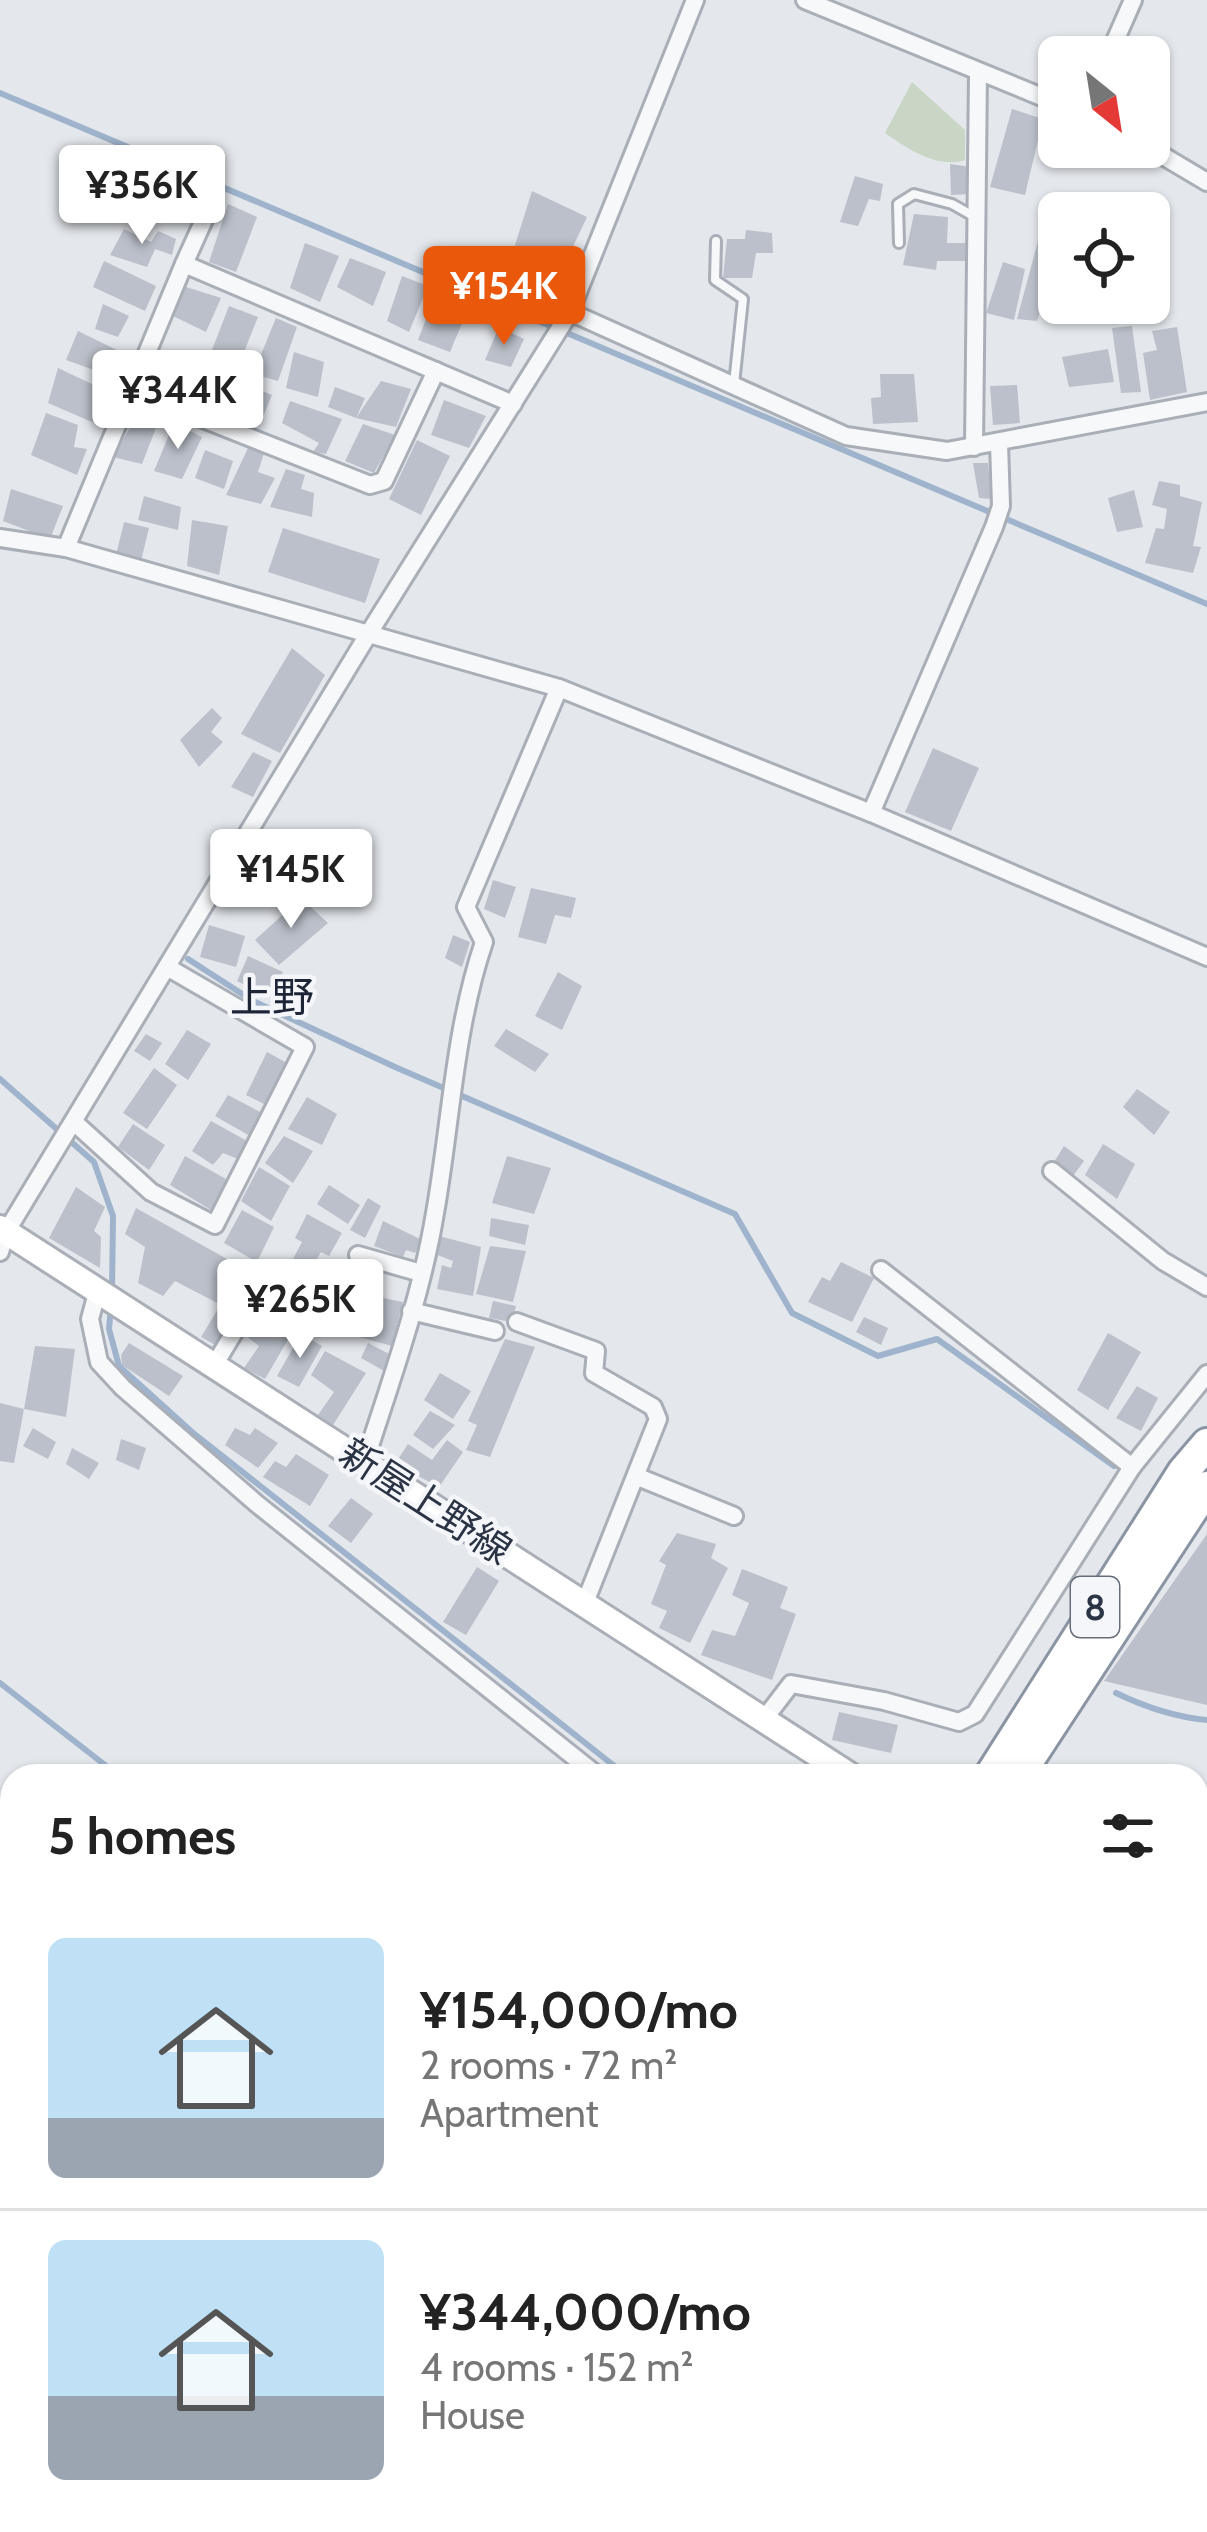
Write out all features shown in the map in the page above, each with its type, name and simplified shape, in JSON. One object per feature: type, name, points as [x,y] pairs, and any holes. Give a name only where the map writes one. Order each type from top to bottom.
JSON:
[{"type":"highway","name":"8","points":[[998,1764],[1147,1527],[1207,1444]]},
{"type":"highway","name":"8","points":[[1026,1764],[1207,1487]]},
{"type":"main road","name":"新屋上野線","points":[[2,1238],[215,1364],[832,1764]]},
{"type":"street","points":[[2,1238],[570,312],[695,0]]},
{"type":"street","points":[[805,0],[1038,96]]},
{"type":"street","points":[[1117,36],[1133,0]]},
{"type":"street","points":[[974,447],[978,72]]},
{"type":"street","points":[[1170,160],[1207,182]]},
{"type":"street","points":[[67,548],[212,202]]},
{"type":"street","points":[[184,264],[513,404]]},
{"type":"street","points":[[570,312],[846,436],[947,451],[1207,402]]},
{"type":"street","points":[[130,390],[370,485],[384,481],[436,371]]},
{"type":"street","points":[[871,812],[994,527],[1000,506],[999,443]]},
{"type":"street","points":[[0,538],[67,548],[559,688],[871,812],[1207,957]]},
{"type":"street","points":[[364,1461],[435,1216],[467,991],[484,942],[466,907],[559,688]]},
{"type":"street","points":[[74,1121],[151,1192],[215,1225],[305,1047],[167,967]]},
{"type":"street","points":[[1052,1171],[1163,1262],[1207,1286]]},
{"type":"street","points":[[358,1256],[421,1273]]},
{"type":"street","points":[[881,1270],[1132,1466]]},
{"type":"street","points":[[97,1292],[90,1319],[99,1362],[123,1388],[257,1504],[583,1764]]},
{"type":"street","points":[[215,1364],[251,1304]]},
{"type":"street","points":[[411,1311],[495,1331]]},
{"type":"street","points":[[517,1322],[596,1351],[594,1373],[653,1407],[658,1419],[584,1605]]},
{"type":"street","points":[[765,1718],[791,1684],[884,1701],[959,1722],[975,1714],[1132,1466],[1207,1374]]},
{"type":"street","points":[[638,1477],[734,1516]]},
{"type":"lane","points":[[898,243],[898,204],[914,194],[952,204],[976,218]]},
{"type":"lane","points":[[716,241],[715,280],[743,299],[734,386]]},
{"type":"green space","points":[[912,82],[965,130],[965,160],[933,160],[885,133]]},
{"type":"building","points":[[1012,109],[1038,117],[1038,140],[1025,195],[990,187]]},
{"type":"building","points":[[950,164],[970,167],[970,194],[951,195]]},
{"type":"building","points":[[144,176],[193,196],[189,213],[171,207],[164,220],[156,216],[153,227],[126,215]]},
{"type":"building","points":[[855,176],[883,184],[880,201],[869,199],[858,226],[840,222]]},
{"type":"building","points":[[532,191],[587,217],[550,295],[505,277]]},
{"type":"building","points":[[228,204],[257,217],[236,272],[209,262]]},
{"type":"building","points":[[914,214],[948,217],[947,243],[968,243],[966,261],[937,261],[936,270],[903,265]]},
{"type":"building","points":[[124,229],[151,242],[158,231],[176,239],[172,255],[155,249],[147,267],[110,255]]},
{"type":"building","points":[[746,230],[772,233],[773,253],[756,253],[752,278],[723,278],[727,239],[745,239]]},
{"type":"building","points":[[1038,241],[1038,318],[1017,319]]},
{"type":"building","points":[[305,243],[339,256],[320,302],[290,288]]},
{"type":"building","points":[[350,258],[386,272],[373,306],[337,287]]},
{"type":"building","points":[[104,261],[156,286],[145,311],[93,287]]},
{"type":"building","points":[[1003,262],[1025,269],[1014,320],[986,313]]},
{"type":"building","points":[[402,276],[428,286],[409,332],[387,321]]},
{"type":"building","points":[[186,287],[221,298],[206,332],[173,316]]},
{"type":"building","points":[[436,293],[468,309],[450,352],[418,340]]},
{"type":"building","points":[[103,304],[129,316],[118,337],[95,329]]},
{"type":"building","points":[[229,306],[258,317],[239,364],[210,355]]},
{"type":"building","points":[[276,318],[297,327],[278,381],[253,374]]},
{"type":"building","points":[[1132,326],[1141,392],[1121,393],[1112,328]]},
{"type":"building","points":[[499,327],[524,339],[511,367],[485,360]]},
{"type":"building","points":[[1177,327],[1187,392],[1150,400],[1143,353],[1157,350],[1152,331]]},
{"type":"building","points":[[78,331],[127,355],[121,371],[103,364],[97,371],[66,360]]},
{"type":"building","points":[[1108,349],[1114,382],[1069,387],[1062,357]]},
{"type":"building","points":[[294,352],[324,362],[318,397],[286,388]]},
{"type":"building","points":[[160,353],[209,369],[198,403],[151,386]]},
{"type":"building","points":[[58,368],[113,394],[99,425],[48,403]]},
{"type":"building","points":[[880,374],[914,374],[918,422],[873,424],[871,398],[881,397]]},
{"type":"building","points":[[381,381],[411,389],[396,427],[356,418]]},
{"type":"building","points":[[242,382],[272,395],[259,426],[228,414]]},
{"type":"building","points":[[1017,385],[1020,423],[993,425],[990,386]]},
{"type":"building","points":[[335,387],[365,398],[356,418],[328,407]]},
{"type":"building","points":[[444,400],[486,416],[469,448],[431,435]]},
{"type":"building","points":[[290,401],[342,419],[326,454],[313,452],[319,443],[282,423]]},
{"type":"building","points":[[143,405],[162,412],[142,464],[113,457]]},
{"type":"building","points":[[46,413],[78,425],[74,447],[87,449],[77,475],[31,455]]},
{"type":"building","points":[[174,423],[202,437],[182,479],[154,471]]},
{"type":"building","points":[[363,424],[395,435],[374,473],[345,461]]},
{"type":"building","points":[[417,440],[450,456],[421,515],[389,499]]},
{"type":"building","points":[[248,448],[264,453],[258,472],[275,478],[261,504],[226,495]]},
{"type":"building","points":[[205,450],[233,461],[224,489],[195,478]]},
{"type":"building","points":[[973,463],[988,463],[991,499],[979,498]]},
{"type":"building","points":[[286,469],[305,475],[301,489],[314,493],[312,517],[270,507]]},
{"type":"building","points":[[1159,481],[1180,485],[1180,496],[1202,502],[1193,546],[1201,547],[1193,573],[1145,563],[1156,528],[1164,529],[1167,509],[1152,505]]},
{"type":"building","points":[[11,489],[63,506],[50,539],[3,521]]},
{"type":"building","points":[[1134,490],[1143,527],[1117,532],[1108,498]]},
{"type":"building","points":[[144,496],[181,507],[178,530],[138,520]]},
{"type":"building","points":[[192,520],[228,526],[219,575],[187,566]]},
{"type":"building","points":[[124,522],[149,528],[141,561],[116,555]]},
{"type":"building","points":[[283,528],[380,559],[365,603],[268,572]]},
{"type":"building","points":[[292,648],[325,675],[280,753],[241,734]]},
{"type":"building","points":[[212,708],[222,718],[211,732],[223,742],[199,767],[180,740]]},
{"type":"building","points":[[933,748],[979,768],[951,831],[905,812]]},
{"type":"building","points":[[253,752],[272,761],[253,797],[231,787]]},
{"type":"building","points":[[493,880],[516,887],[505,918],[484,909]]},
{"type":"building","points":[[531,888],[576,898],[571,918],[555,915],[546,944],[518,937]]},
{"type":"building","points":[[301,898],[328,923],[279,965],[255,940]]},
{"type":"building","points":[[209,925],[245,936],[236,967],[200,957]]},
{"type":"building","points":[[453,935],[470,942],[462,967],[445,958]]},
{"type":"building","points":[[248,956],[283,972],[269,997],[237,981]]},
{"type":"building","points":[[558,972],[582,986],[562,1030],[535,1016]]},
{"type":"building","points":[[506,1029],[549,1054],[535,1072],[494,1046]]},
{"type":"building","points":[[187,1030],[211,1044],[188,1080],[165,1064]]},
{"type":"building","points":[[146,1034],[162,1043],[150,1061],[134,1051]]},
{"type":"building","points":[[267,1052],[287,1063],[268,1106],[246,1095]]},
{"type":"building","points":[[154,1068],[177,1085],[147,1129],[123,1113]]},
{"type":"building","points":[[1137,1089],[1170,1112],[1154,1135],[1123,1107]]},
{"type":"building","points":[[228,1095],[262,1113],[250,1136],[215,1116]]},
{"type":"building","points":[[307,1097],[337,1114],[322,1145],[288,1129]]},
{"type":"building","points":[[211,1121],[247,1141],[238,1159],[223,1153],[213,1165],[192,1151]]},
{"type":"building","points":[[133,1124],[165,1145],[149,1170],[118,1147]]},
{"type":"building","points":[[284,1136],[313,1151],[293,1183],[265,1163]]},
{"type":"building","points":[[1103,1144],[1135,1164],[1117,1199],[1085,1175]]},
{"type":"building","points":[[1064,1146],[1084,1161],[1073,1176],[1054,1162]]},
{"type":"building","points":[[185,1156],[226,1179],[211,1210],[170,1185]]},
{"type":"building","points":[[507,1156],[551,1168],[534,1214],[492,1203]]},
{"type":"building","points":[[259,1167],[290,1186],[271,1221],[241,1201]]},
{"type":"building","points":[[329,1185],[360,1205],[348,1224],[317,1204]]},
{"type":"building","points":[[76,1187],[105,1207],[94,1231],[101,1237],[100,1268],[49,1238]]},
{"type":"building","points":[[368,1198],[381,1206],[365,1238],[350,1230]]},
{"type":"building","points":[[136,1208],[243,1268],[223,1306],[175,1281],[163,1296],[138,1283],[145,1247],[125,1234]]},
{"type":"building","points":[[242,1210],[274,1227],[257,1262],[224,1243]]},
{"type":"building","points":[[307,1214],[342,1233],[329,1256],[321,1252],[305,1280],[310,1284],[292,1313],[270,1302],[302,1242],[295,1238]]},
{"type":"building","points":[[491,1218],[529,1225],[525,1245],[489,1236]]},
{"type":"building","points":[[383,1221],[422,1240],[415,1253],[406,1250],[403,1257],[374,1246]]},
{"type":"building","points":[[439,1236],[481,1247],[473,1296],[437,1289],[442,1265],[451,1268],[453,1261],[435,1254]]},
{"type":"building","points":[[490,1246],[526,1251],[513,1302],[476,1294]]},
{"type":"building","points":[[841,1262],[874,1278],[852,1322],[808,1302],[822,1277],[830,1281]]},
{"type":"building","points":[[323,1284],[353,1296],[332,1337],[305,1326]]},
{"type":"building","points":[[383,1298],[403,1302],[392,1346],[360,1337],[366,1310],[379,1313]]},
{"type":"building","points":[[493,1301],[516,1306],[512,1322],[489,1318]]},
{"type":"building","points":[[265,1307],[296,1326],[265,1379],[244,1368],[259,1346],[245,1335]]},
{"type":"building","points":[[218,1309],[236,1319],[217,1346],[201,1337]]},
{"type":"building","points":[[864,1317],[888,1328],[881,1345],[856,1332]]},
{"type":"building","points":[[1108,1333],[1141,1352],[1108,1410],[1077,1390]]},
{"type":"building","points":[[301,1334],[322,1346],[299,1387],[277,1376]]},
{"type":"building","points":[[505,1339],[535,1347],[490,1457],[466,1450],[477,1425],[468,1421]]},
{"type":"building","points":[[129,1343],[183,1376],[169,1396],[122,1365],[121,1355]]},
{"type":"building","points":[[368,1343],[391,1355],[386,1372],[361,1358]]},
{"type":"building","points":[[35,1346],[75,1349],[66,1417],[24,1409]]},
{"type":"building","points":[[325,1351],[366,1373],[333,1425],[318,1415],[334,1392],[311,1375]]},
{"type":"building","points":[[440,1373],[471,1391],[453,1419],[424,1400]]},
{"type":"building","points":[[1137,1386],[1158,1398],[1141,1431],[1116,1418]]},
{"type":"building","points":[[0,1403],[24,1409],[14,1463],[0,1461]]},
{"type":"building","points":[[430,1411],[455,1425],[433,1449],[413,1435]]},
{"type":"building","points":[[33,1428],[56,1442],[48,1459],[23,1446]]},
{"type":"building","points":[[235,1428],[250,1435],[255,1428],[278,1443],[258,1468],[225,1445]]},
{"type":"building","points":[[121,1439],[146,1448],[139,1470],[116,1460]]},
{"type":"building","points":[[447,1440],[463,1452],[439,1487],[395,1464],[408,1444],[432,1460]]},
{"type":"building","points":[[72,1448],[99,1463],[89,1479],[66,1464]]},
{"type":"building","points":[[296,1454],[329,1475],[310,1506],[263,1477],[275,1461],[286,1467]]},
{"type":"building","points":[[351,1498],[373,1514],[351,1543],[328,1526]]},
{"type":"building","points":[[677,1533],[716,1544],[711,1558],[728,1568],[690,1643],[659,1628],[667,1611],[651,1604],[666,1565],[659,1561]]},
{"type":"building","points":[[1207,1534],[1207,1705],[1104,1681]]},
{"type":"building","points":[[477,1567],[499,1581],[466,1635],[443,1622]]},
{"type":"building","points":[[742,1569],[788,1587],[780,1608],[796,1614],[772,1680],[701,1655],[712,1630],[735,1636],[749,1603],[732,1595]]},
{"type":"building","points":[[839,1712],[898,1725],[891,1753],[832,1740]]},
{"type":"waterway","points":[[0,93],[1207,604]]},
{"type":"waterway","points":[[188,959],[253,1001],[735,1214],[792,1313],[878,1356],[937,1339],[1114,1466]]},
{"type":"waterway","points":[[0,1079],[94,1162],[113,1216],[112,1293]]},
{"type":"waterway","points":[[111,1306],[109,1329],[119,1366],[192,1432],[612,1764]]},
{"type":"waterway","points":[[0,1683],[104,1764]]},
{"type":"waterway","points":[[1116,1693],[1160,1711],[1207,1720]]},
{"type":"district","name":"上野","points":[[272,997]]}]
